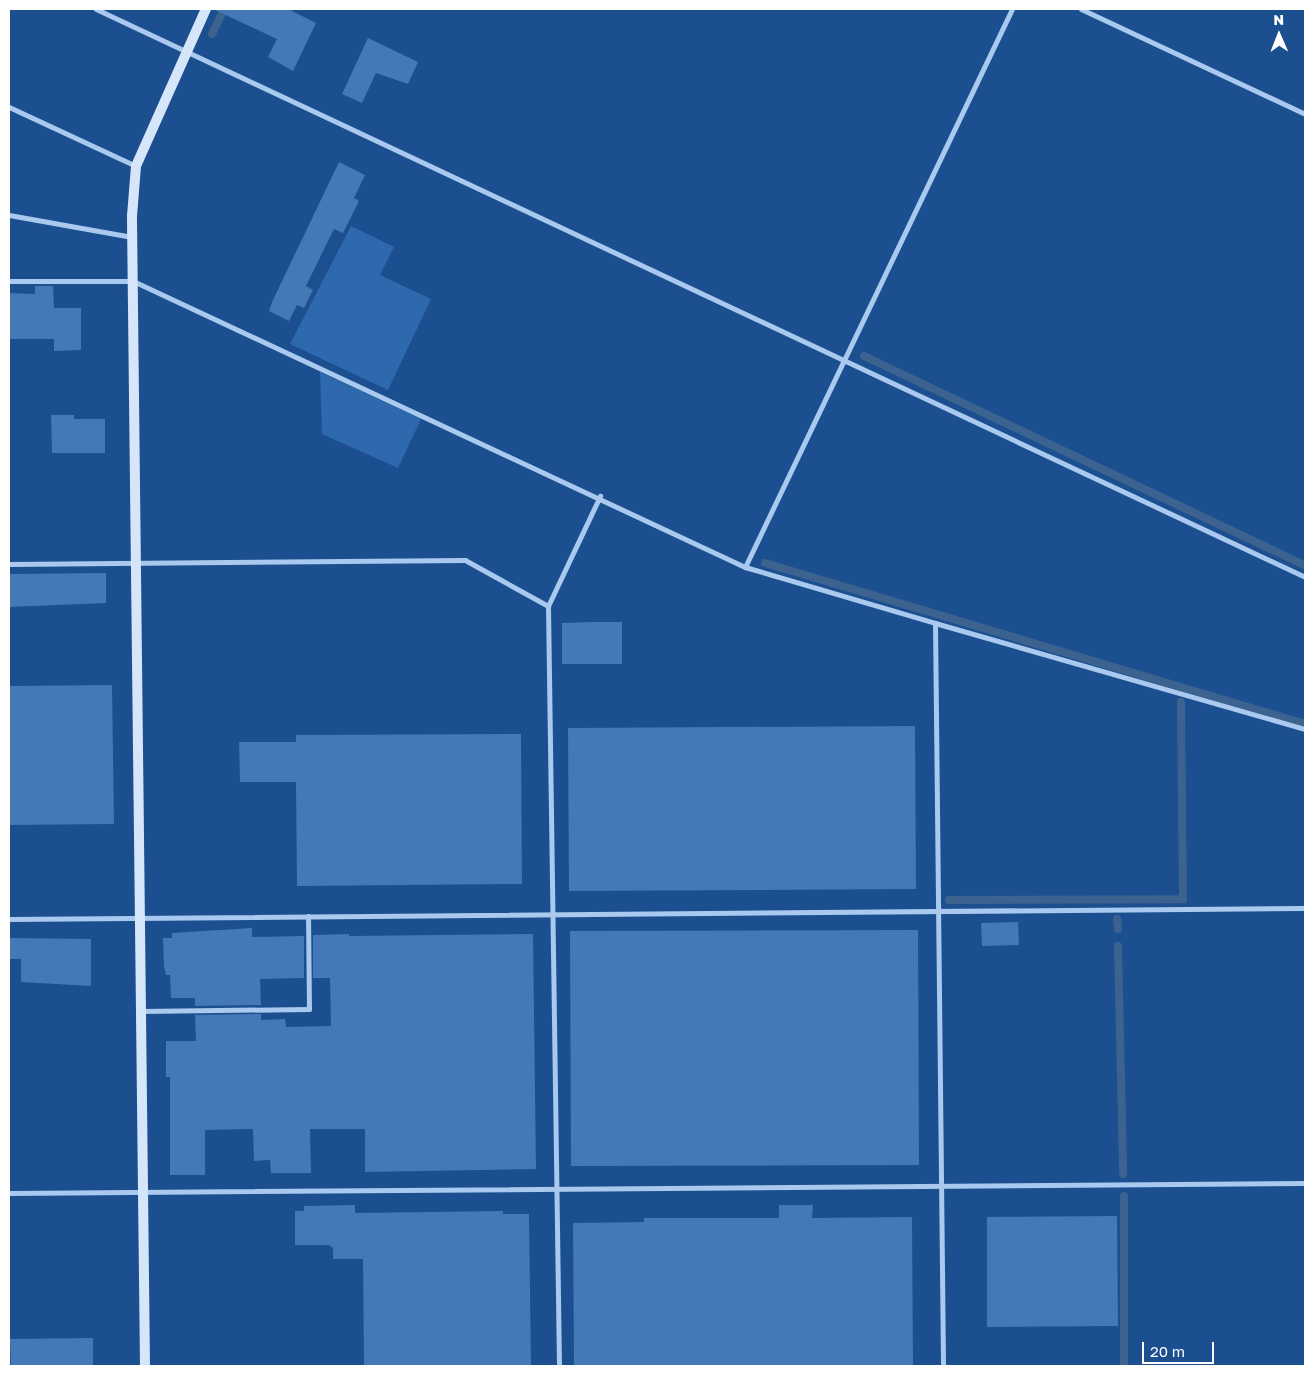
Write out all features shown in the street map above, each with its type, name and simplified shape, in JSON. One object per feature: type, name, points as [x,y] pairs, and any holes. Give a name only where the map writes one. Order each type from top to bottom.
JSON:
[{"type":"street","points":[[96,9],[1305,577]]},
{"type":"street","points":[[145,1366],[133,280],[136,166],[206,9]]},
{"type":"street","points":[[745,567],[1012,9]]},
{"type":"street","points":[[1081,9],[1305,114]]},
{"type":"street","points":[[9,107],[136,166]]},
{"type":"street","points":[[9,215],[133,237]]},
{"type":"street","points":[[9,281],[133,280],[600,496],[745,567],[1305,729]]},
{"type":"street","points":[[559,1366],[548,606],[600,496]]},
{"type":"street","points":[[9,564],[465,560],[548,606]]},
{"type":"street","points":[[935,623],[939,910],[939,1186],[943,1366]]},
{"type":"street","points":[[9,919],[552,912],[1305,908]]},
{"type":"street","points":[[141,1011],[309,1009],[308,916]]},
{"type":"street","points":[[9,1193],[1305,1183]]},
{"type":"shaded area","points":[[351,226],[394,247],[380,275],[431,299],[388,390],[290,344]]},
{"type":"shaded area","points":[[320,372],[421,419],[398,468],[322,434]]},
{"type":"building","points":[[213,9],[288,9],[316,23],[293,71],[268,57],[277,39]]},
{"type":"building","points":[[368,38],[418,62],[408,84],[376,73],[362,103],[342,94]]},
{"type":"building","points":[[339,162],[365,175],[354,198],[359,201],[343,233],[334,229],[306,286],[313,290],[304,308],[297,305],[289,321],[269,311]]},
{"type":"building","points":[[35,286],[53,286],[54,308],[81,308],[81,350],[54,351],[54,339],[9,339],[9,293],[35,294]]},
{"type":"building","points":[[51,415],[74,415],[74,419],[105,419],[105,453],[52,453]]},
{"type":"building","points":[[106,573],[106,603],[9,607],[9,574]]},
{"type":"building","points":[[622,622],[622,664],[562,664],[562,623]]},
{"type":"building","points":[[112,685],[114,824],[9,825],[9,686]]},
{"type":"building","points":[[915,726],[916,889],[569,891],[568,728]]},
{"type":"building","points":[[521,734],[522,884],[297,886],[296,782],[240,782],[239,742],[296,742],[296,735]]},
{"type":"building","points":[[1018,922],[1019,945],[982,946],[981,923]]},
{"type":"building","points":[[252,928],[252,937],[304,936],[304,978],[260,979],[261,1005],[195,1006],[195,998],[171,998],[170,975],[166,975],[164,967],[163,938],[172,938],[172,933]]},
{"type":"building","points":[[918,930],[919,1165],[571,1166],[570,931]]},
{"type":"building","points":[[349,934],[349,936],[533,934],[536,1169],[365,1172],[365,1129],[310,1129],[311,1173],[271,1173],[270,1160],[254,1161],[253,1129],[205,1130],[205,1175],[170,1175],[170,1077],[166,1077],[166,1041],[196,1041],[195,1015],[261,1014],[261,1020],[285,1019],[286,1027],[331,1026],[330,978],[313,978],[313,935]]},
{"type":"building","points":[[9,938],[91,939],[91,986],[21,982],[21,959],[9,959]]},
{"type":"building","points":[[355,1205],[355,1213],[503,1211],[503,1214],[529,1214],[531,1366],[364,1366],[363,1259],[333,1259],[333,1248],[329,1245],[295,1245],[295,1211],[304,1211],[304,1206]]},
{"type":"building","points":[[779,1205],[813,1205],[812,1218],[912,1217],[913,1366],[574,1366],[573,1223],[644,1222],[644,1218],[779,1218]]},
{"type":"building","points":[[1117,1216],[1118,1326],[987,1327],[987,1217]]},
{"type":"building","points":[[93,1338],[93,1366],[11,1366],[10,1339]]},
{"type":"waterway","points":[[212,34],[224,9]]},
{"type":"waterway","points":[[864,356],[1305,565]]},
{"type":"waterway","points":[[765,563],[1305,724]]},
{"type":"waterway","points":[[949,900],[1183,899],[1181,702]]},
{"type":"waterway","points":[[1117,919],[1118,929]]},
{"type":"waterway","points":[[1118,946],[1123,1174]]},
{"type":"waterway","points":[[1124,1196],[1124,1366]]}]
